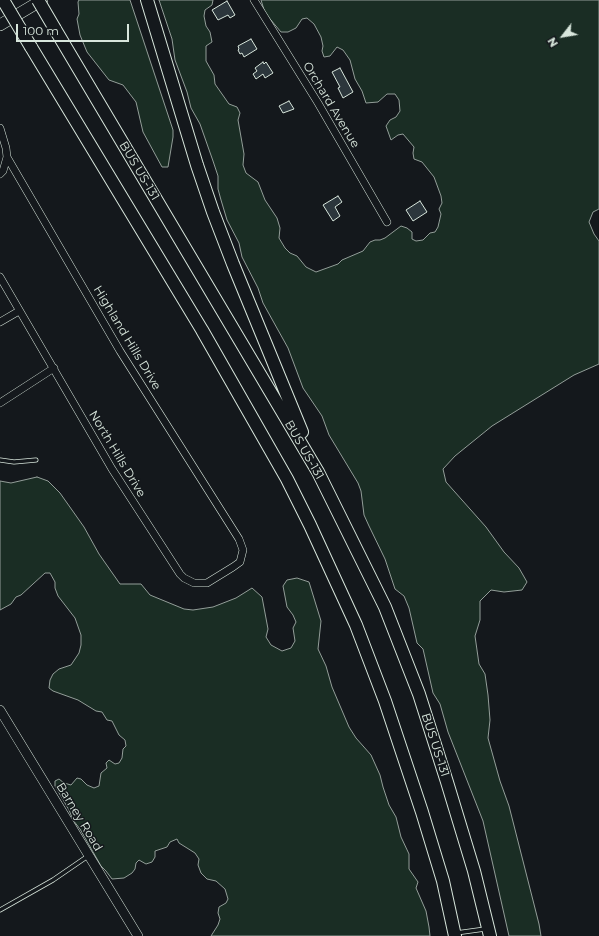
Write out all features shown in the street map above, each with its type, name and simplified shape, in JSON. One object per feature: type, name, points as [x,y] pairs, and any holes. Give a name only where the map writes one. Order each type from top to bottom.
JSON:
[{"type":"highway","points":[[3,0],[202,330],[286,479],[310,525],[356,625],[385,702],[422,812],[443,881],[455,935]]},
{"type":"highway","name":"BUS US-131","points":[[38,0],[318,472],[385,607],[419,694],[472,864],[489,932]]},
{"type":"highway","points":[[147,0],[196,165],[213,212],[318,472]]},
{"type":"main road","points":[[0,25],[42,0]]},
{"type":"street","name":"Orchard Avenue","points":[[254,0],[318,103],[387,222]]},
{"type":"street","name":"Highland Hills Drive","points":[[0,128],[7,157],[120,352],[239,539],[242,546],[243,555]]},
{"type":"street","points":[[0,174],[7,157]]},
{"type":"street","name":"North Hills Drive","points":[[0,277],[112,469],[180,574],[184,578],[194,583],[207,583],[240,562],[243,555]]},
{"type":"street","points":[[0,322],[19,310]]},
{"type":"street","points":[[0,403],[54,368]]},
{"type":"street","name":"Barney Road","points":[[0,710],[138,936]]},
{"type":"lane","points":[[0,460],[14,462],[36,460]]},
{"type":"lane","points":[[0,910],[53,880],[88,855]]},
{"type":"lane","points":[[455,935],[489,932]]},
{"type":"green space","points":[[79,0],[130,0],[173,130],[168,167],[162,167],[143,132],[136,102],[123,85],[109,80],[87,52],[80,35],[77,19],[79,14]]},
{"type":"green space","points":[[159,0],[213,0],[212,5],[205,10],[204,16],[212,42],[206,46],[206,61],[214,75],[215,84],[229,104],[237,107],[240,113],[238,120],[244,154],[243,165],[246,173],[258,182],[265,200],[277,218],[280,228],[279,238],[285,248],[290,253],[297,256],[306,267],[316,272],[338,264],[342,260],[363,251],[370,242],[385,238],[401,226],[412,232],[412,239],[416,241],[423,240],[430,233],[435,232],[438,227],[441,214],[439,209],[442,203],[441,196],[434,177],[422,162],[414,159],[414,147],[403,134],[398,135],[391,140],[386,126],[400,111],[399,100],[395,94],[387,94],[378,102],[366,103],[362,91],[355,79],[350,60],[343,50],[337,47],[330,56],[324,57],[321,37],[314,24],[307,18],[302,19],[296,28],[288,32],[281,32],[265,13],[261,0],[599,0],[599,209],[593,212],[589,222],[599,241],[599,364],[574,375],[492,426],[455,456],[443,469],[446,482],[486,527],[504,552],[519,568],[527,582],[522,590],[504,592],[491,590],[480,601],[480,620],[475,636],[479,664],[485,674],[488,695],[490,720],[488,738],[500,781],[509,806],[541,936],[509,936],[483,821],[448,732],[440,704],[433,693],[423,649],[417,643],[409,608],[404,596],[395,589],[385,559],[364,515],[361,491],[358,483],[329,435],[322,416],[303,388],[288,348],[263,303],[258,288],[242,257],[239,243],[227,220],[218,189],[218,176],[213,161],[200,124],[191,108],[187,92],[175,60],[172,39]]},
{"type":"green space","points":[[37,477],[48,481],[60,493],[84,527],[99,554],[120,584],[141,584],[150,595],[184,609],[193,610],[213,607],[236,598],[252,588],[262,597],[268,629],[266,637],[271,645],[282,651],[291,648],[295,641],[293,628],[296,622],[287,607],[283,586],[287,580],[297,578],[309,582],[321,621],[318,649],[349,727],[356,738],[371,755],[380,775],[389,805],[396,817],[401,837],[409,854],[409,869],[418,882],[416,888],[426,911],[430,936],[211,936],[220,919],[218,913],[219,907],[226,903],[228,899],[225,889],[216,881],[207,879],[201,873],[198,865],[199,859],[195,853],[179,843],[177,839],[170,842],[167,847],[155,851],[155,857],[152,862],[146,864],[139,860],[136,863],[135,869],[132,873],[124,878],[112,879],[101,866],[80,829],[73,820],[55,786],[55,781],[59,779],[64,783],[71,785],[77,778],[94,788],[99,786],[101,773],[107,768],[106,763],[109,760],[115,764],[119,763],[122,758],[123,749],[126,746],[125,740],[119,735],[112,721],[107,720],[102,712],[96,711],[78,700],[53,691],[49,688],[50,680],[53,674],[59,669],[71,665],[79,653],[81,635],[75,618],[58,596],[55,588],[55,582],[50,573],[45,573],[21,595],[16,597],[11,604],[0,610],[0,481],[11,483]]},
{"type":"building","points":[[227,1],[235,15],[230,18],[228,15],[218,20],[212,10]]},
{"type":"building","points":[[251,39],[257,49],[244,57],[242,53],[240,54],[238,46]]},
{"type":"building","points":[[263,62],[264,64],[266,62],[273,73],[265,78],[263,74],[256,79],[253,74],[257,71],[255,68]]},
{"type":"building","points":[[340,68],[353,92],[343,98],[338,88],[340,87],[332,72]]},
{"type":"building","points":[[289,101],[294,109],[283,113],[279,106]]},
{"type":"building","points":[[338,196],[342,202],[335,207],[340,216],[333,221],[323,205]]},
{"type":"building","points":[[420,201],[427,212],[413,221],[406,210]]}]
